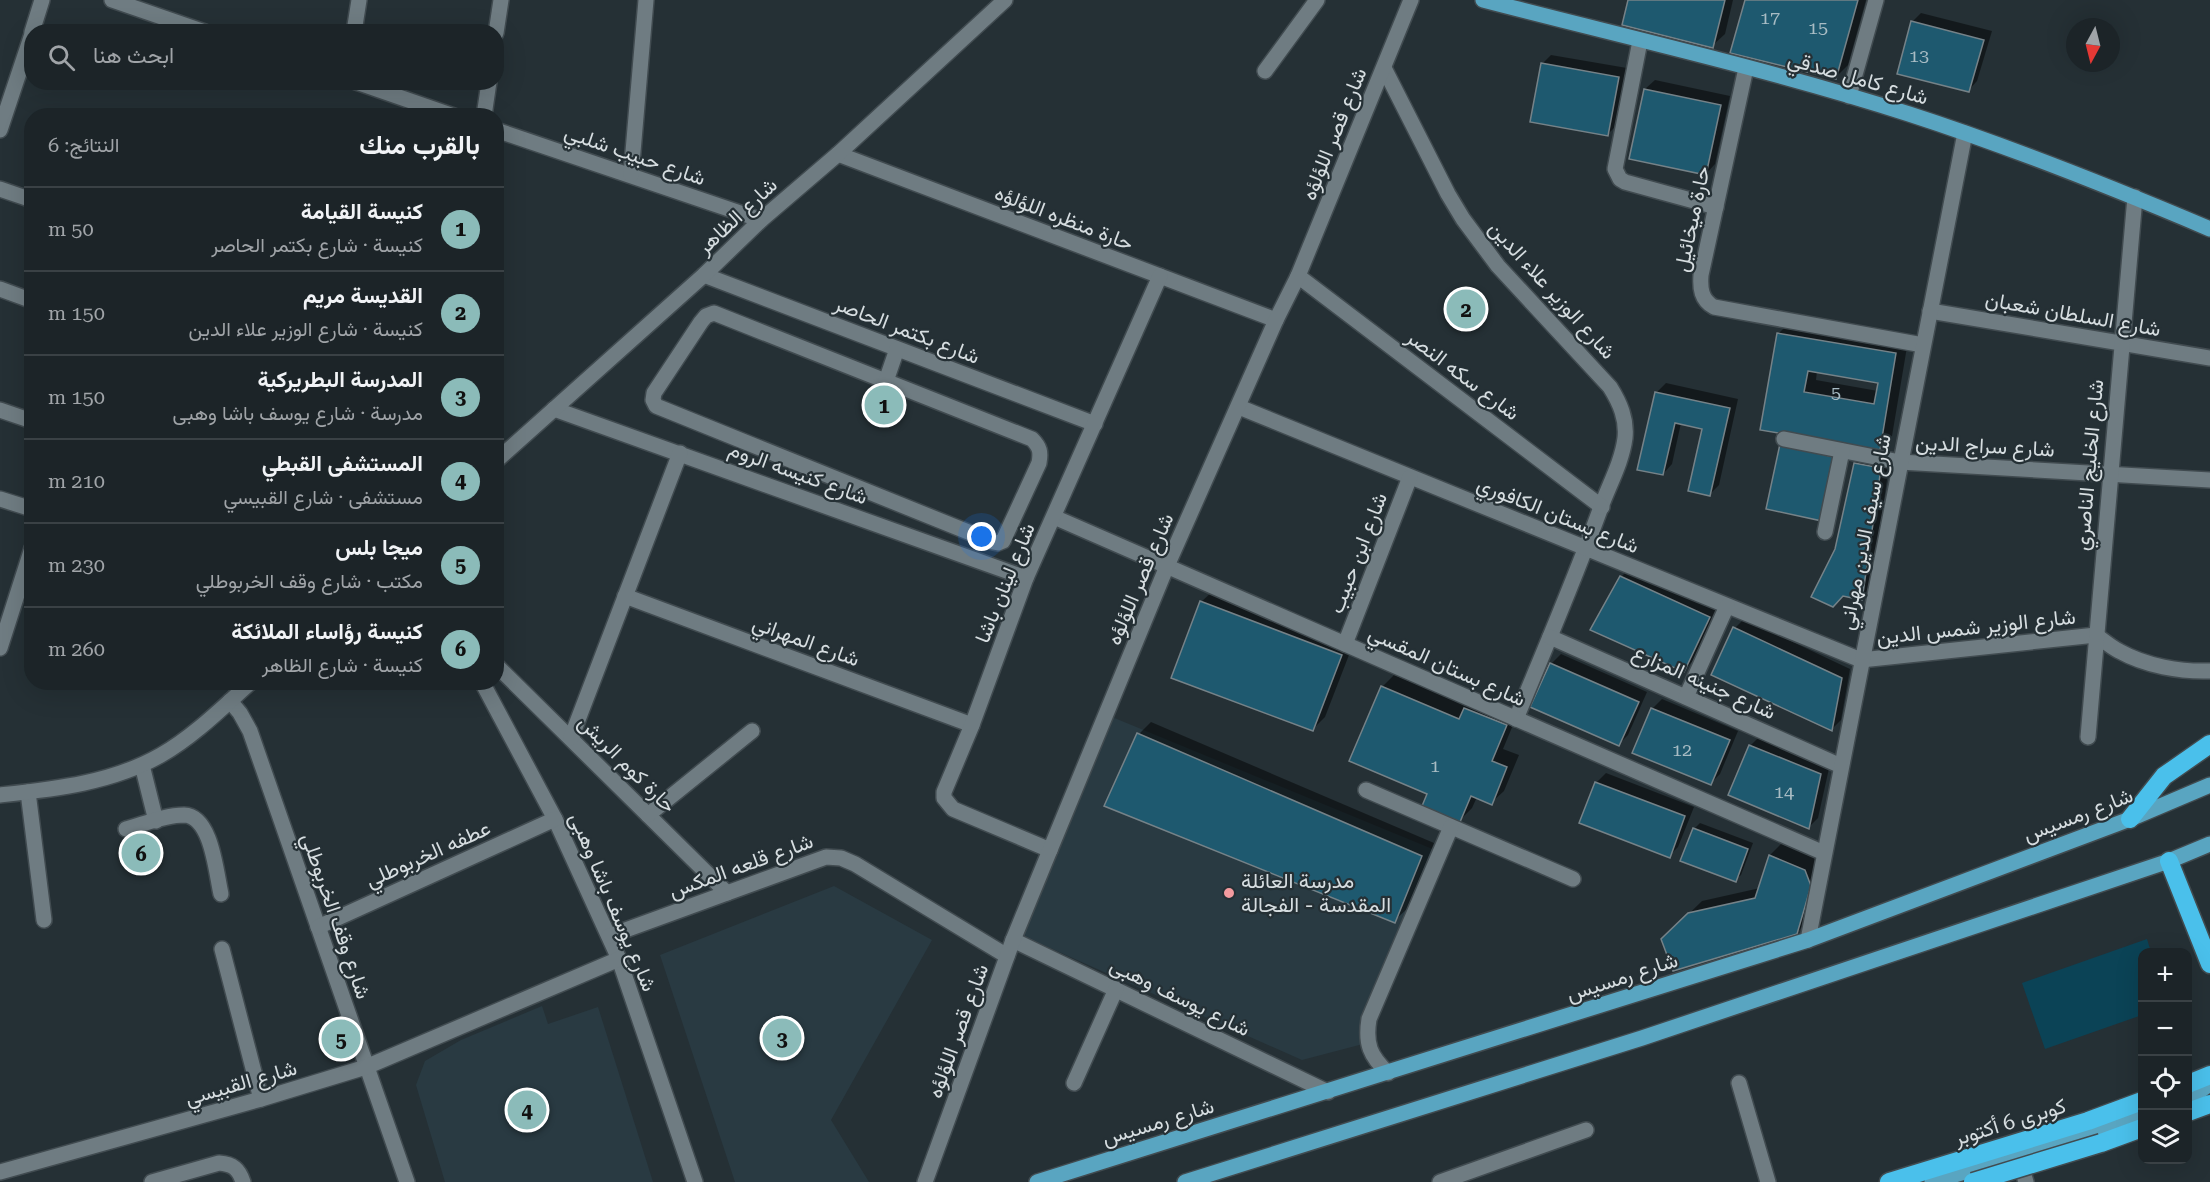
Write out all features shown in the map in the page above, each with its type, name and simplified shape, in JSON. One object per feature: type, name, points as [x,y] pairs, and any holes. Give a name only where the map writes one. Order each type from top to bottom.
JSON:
[{"type":"highway","points":[[2130,819],[2164,776],[2210,744]]},
{"type":"highway","points":[[2169,861],[2210,964]]},
{"type":"highway","points":[[2192,1082],[2210,1075]]},
{"type":"highway","name":"كوبرى 6 أكتوبر","points":[[1889,1182],[2088,1121],[2138,1102]]},
{"type":"highway","points":[[2192,1110],[2210,1104]]},
{"type":"highway","points":[[1973,1182],[2138,1129]]},
{"type":"main road","name":"شارع كامل صدقي","points":[[1483,0],[1849,96],[1965,133],[2135,197],[2210,229]]},
{"type":"main road","name":"شارع رمسيس","points":[[1037,1182],[1808,940],[2130,819],[2210,785]]},
{"type":"main road","points":[[1185,1182],[1642,1038],[2169,861],[2210,844]]},
{"type":"main road","points":[[2192,1096],[2210,1084]]},
{"type":"main road","points":[[1932,1182],[2018,1156],[2138,1114]]},
{"type":"street","points":[[35,24],[42,0]]},
{"type":"street","points":[[112,0],[182,24]]},
{"type":"street","points":[[355,24],[359,0]]},
{"type":"street","points":[[497,24],[501,0]]},
{"type":"street","points":[[631,176],[646,0]]},
{"type":"street","name":"شارع الظاهر","points":[[504,454],[704,275],[761,220],[838,154],[1005,0]]},
{"type":"street","points":[[1265,71],[1317,0]]},
{"type":"street","name":"شارع قصر اللؤلؤه","points":[[925,1182],[1013,940],[1050,850],[1167,566],[1239,408],[1276,320],[1299,276],[1411,0]]},
{"type":"street","points":[[1849,96],[1876,0]]},
{"type":"street","points":[[1640,40],[1615,169],[1617,174],[1625,182],[1716,207]]},
{"type":"street","points":[[0,130],[24,57]]},
{"type":"street","name":"شارع الوزير علاء الدين","points":[[1384,68],[1463,219],[1498,266],[1610,387],[1620,402],[1624,420],[1625,438],[1602,507],[1516,719]]},
{"type":"street","name":"حارة ميخائيل","points":[[1746,68],[1701,274],[1700,286],[1703,297],[1708,304],[1714,307],[1923,345]]},
{"type":"street","points":[[379,90],[431,108]]},
{"type":"street","points":[[485,108],[488,90]]},
{"type":"street","name":"شارع حبيب شلبي","points":[[504,133],[761,220]]},
{"type":"street","name":"شارع سيف الدين مهراني","points":[[1808,940],[1965,133]]},
{"type":"street","name":"حارة منظره اللؤلؤه","points":[[838,154],[1276,320]]},
{"type":"street","points":[[0,189],[24,197]]},
{"type":"street","name":"شارع الخليج الناصري","points":[[2088,737],[2135,197]]},
{"type":"street","name":"شارع بكتمر الحاصر","points":[[704,275],[1095,424]]},
{"type":"street","name":"شارع لينان باشا","points":[[1050,850],[953,809],[944,798],[944,792],[972,724],[1026,578],[1160,276]]},
{"type":"street","name":"شارع سكه النصر","points":[[1299,276],[1602,507]]},
{"type":"street","points":[[0,289],[24,298]]},
{"type":"street","name":"شارع السلطان شعبان","points":[[1930,311],[2210,358]]},
{"type":"street","points":[[714,313],[886,381],[1032,439],[1039,445],[1041,454],[1039,463],[1003,541],[993,542],[662,410],[653,400],[654,393],[701,322],[706,316],[714,313]]},
{"type":"street","points":[[886,381],[897,349]]},
{"type":"street","name":"شارع بستان الكافوري","points":[[1239,408],[1861,660]]},
{"type":"street","name":"شارع كنيسه الروم","points":[[554,409],[1026,578]]},
{"type":"street","points":[[0,410],[24,418]]},
{"type":"street","name":"شارع سراج الدين","points":[[1784,439],[1900,462],[2210,480]]},
{"type":"street","points":[[1825,532],[1842,451]]},
{"type":"street","points":[[571,738],[680,453]]},
{"type":"street","name":"شارع ابن حبيب","points":[[1345,644],[1410,477]]},
{"type":"street","points":[[0,499],[24,506]]},
{"type":"street","name":"شارع بستان المقسي","points":[[1054,517],[1824,853]]},
{"type":"street","points":[[0,648],[24,573]]},
{"type":"street","name":"شارع المهراني","points":[[625,596],[972,724]]},
{"type":"street","points":[[1686,697],[1727,606]]},
{"type":"street","points":[[2096,635],[2119,651],[2143,661],[2195,672],[2210,671]]},
{"type":"street","name":"شارع الوزير شمس الدين","points":[[1861,660],[2096,635]]},
{"type":"street","name":"شارع جنينه المزارع","points":[[1550,637],[1841,766]]},
{"type":"street","name":"حارة كوم الريش","points":[[504,673],[727,893]]},
{"type":"street","points":[[0,795],[89,783],[142,765],[162,755],[200,728],[242,690]]},
{"type":"street","name":"شارع يوسف باشا وهبى","points":[[486,690],[555,819],[619,959],[695,1182]]},
{"type":"street","name":"شارع وقف الخربوطلي","points":[[230,701],[250,731],[407,1182]]},
{"type":"street","points":[[648,815],[752,731]]},
{"type":"street","points":[[142,765],[156,821]]},
{"type":"street","points":[[1366,790],[1573,879]]},
{"type":"street","points":[[28,792],[44,920]]},
{"type":"street","points":[[126,829],[186,815],[195,818],[204,827],[221,894]]},
{"type":"street","name":"عطفه الخربوطلي","points":[[318,927],[555,819]]},
{"type":"street","points":[[1388,1073],[1377,1062],[1370,1049],[1366,1034],[1369,1019],[1451,827]]},
{"type":"street","name":"شارع قلعه المكس","points":[[609,936],[826,857],[841,858],[855,864],[1007,956]]},
{"type":"street","name":"شارع يوسف وهبى","points":[[1013,940],[1328,1092]]},
{"type":"street","points":[[222,949],[261,1099]]},
{"type":"street","name":"شارع القبيسي","points":[[0,1172],[261,1099],[366,1067],[619,959]]},
{"type":"street","points":[[1074,1083],[1116,989]]},
{"type":"street","points":[[1739,1083],[1768,1182]]},
{"type":"street","points":[[1440,1182],[1586,1131]]},
{"type":"street","points":[[2018,1156],[2026,1182]]},
{"type":"street","points":[[2001,1161],[2008,1182]]},
{"type":"street","points":[[152,1182],[219,1163],[236,1168],[241,1173],[243,1182]]},
{"type":"shaded area","name":"مدرسة العائلة المقدسة - الفجالة","points":[[1112,717],[1435,850],[1363,1044],[1302,1060],[1023,936]]},
{"type":"shaded area","points":[[834,886],[932,940],[831,1120],[869,1182],[735,1182],[660,955]]},
{"type":"shaded area","points":[[2147,939],[2150,948],[2138,948],[2138,1016],[2045,1049],[2022,983]]},
{"type":"shaded area","points":[[542,1006],[548,1024],[598,1007],[653,1182],[445,1182],[416,1085],[425,1061],[461,1040]]},
{"type":"building","points":[[1628,0],[1725,0],[1713,48],[1622,25]]},
{"type":"building","points":[[1745,0],[1858,0],[1836,79],[1730,53]]},
{"type":"building","points":[[1911,21],[1984,40],[1969,92],[1897,74]]},
{"type":"building","points":[[1541,63],[1619,77],[1608,136],[1530,122]]},
{"type":"building","points":[[1644,89],[1721,105],[1706,175],[1629,159]]},
{"type":"building","points":[[1777,333],[1896,353],[1880,450],[1760,430]],"holes":[[[1808,371],[1878,383],[1874,404],[1804,392]]]},
{"type":"building","points":[[1655,392],[1730,408],[1710,496],[1688,491],[1702,429],[1675,423],[1663,475],[1637,470]]},
{"type":"building","points":[[1780,444],[1838,458],[1822,521],[1766,509]]},
{"type":"building","points":[[1854,463],[1881,468],[1862,600],[1843,596],[1833,607],[1811,597],[1835,549]]},
{"type":"building","points":[[1620,576],[1710,617],[1684,672],[1590,630]]},
{"type":"building","points":[[1200,601],[1342,655],[1313,731],[1171,678]]},
{"type":"building","points":[[1733,627],[1842,678],[1832,731],[1711,675]]},
{"type":"building","points":[[1550,663],[1639,702],[1619,746],[1530,707]]},
{"type":"building","points":[[1381,686],[1459,719],[1464,708],[1507,725],[1492,761],[1507,767],[1492,805],[1471,796],[1460,822],[1422,806],[1427,794],[1349,761]]},
{"type":"building","points":[[1651,708],[1730,740],[1711,785],[1632,753]]},
{"type":"building","points":[[1137,733],[1422,856],[1395,923],[1104,806]]},
{"type":"building","points":[[1749,745],[1821,774],[1809,829],[1728,795]]},
{"type":"building","points":[[1595,782],[1685,816],[1670,858],[1579,823]]},
{"type":"building","points":[[1693,828],[1748,849],[1736,882],[1680,861]]},
{"type":"building","points":[[1769,855],[1805,870],[1811,886],[1797,934],[1673,971],[1661,939],[1688,913],[1755,898]]},
{"type":"place","name":"القديسة مريم","points":[[1466,309]]},
{"type":"place","name":"كنيسة القيامة","points":[[884,405]]},
{"type":"place","name":"كنيسة رؤاساء الملائكة","points":[[141,853]]},
{"type":"place","name":"مدرسة العائلة المقدسة - الفجالة","points":[[1229,893]]},
{"type":"place","name":"المدرسة البطريركية","points":[[782,1038]]},
{"type":"place","name":"ميجا بلس","points":[[341,1039]]},
{"type":"place","name":"المستشفى القبطي","points":[[527,1110]]}]
